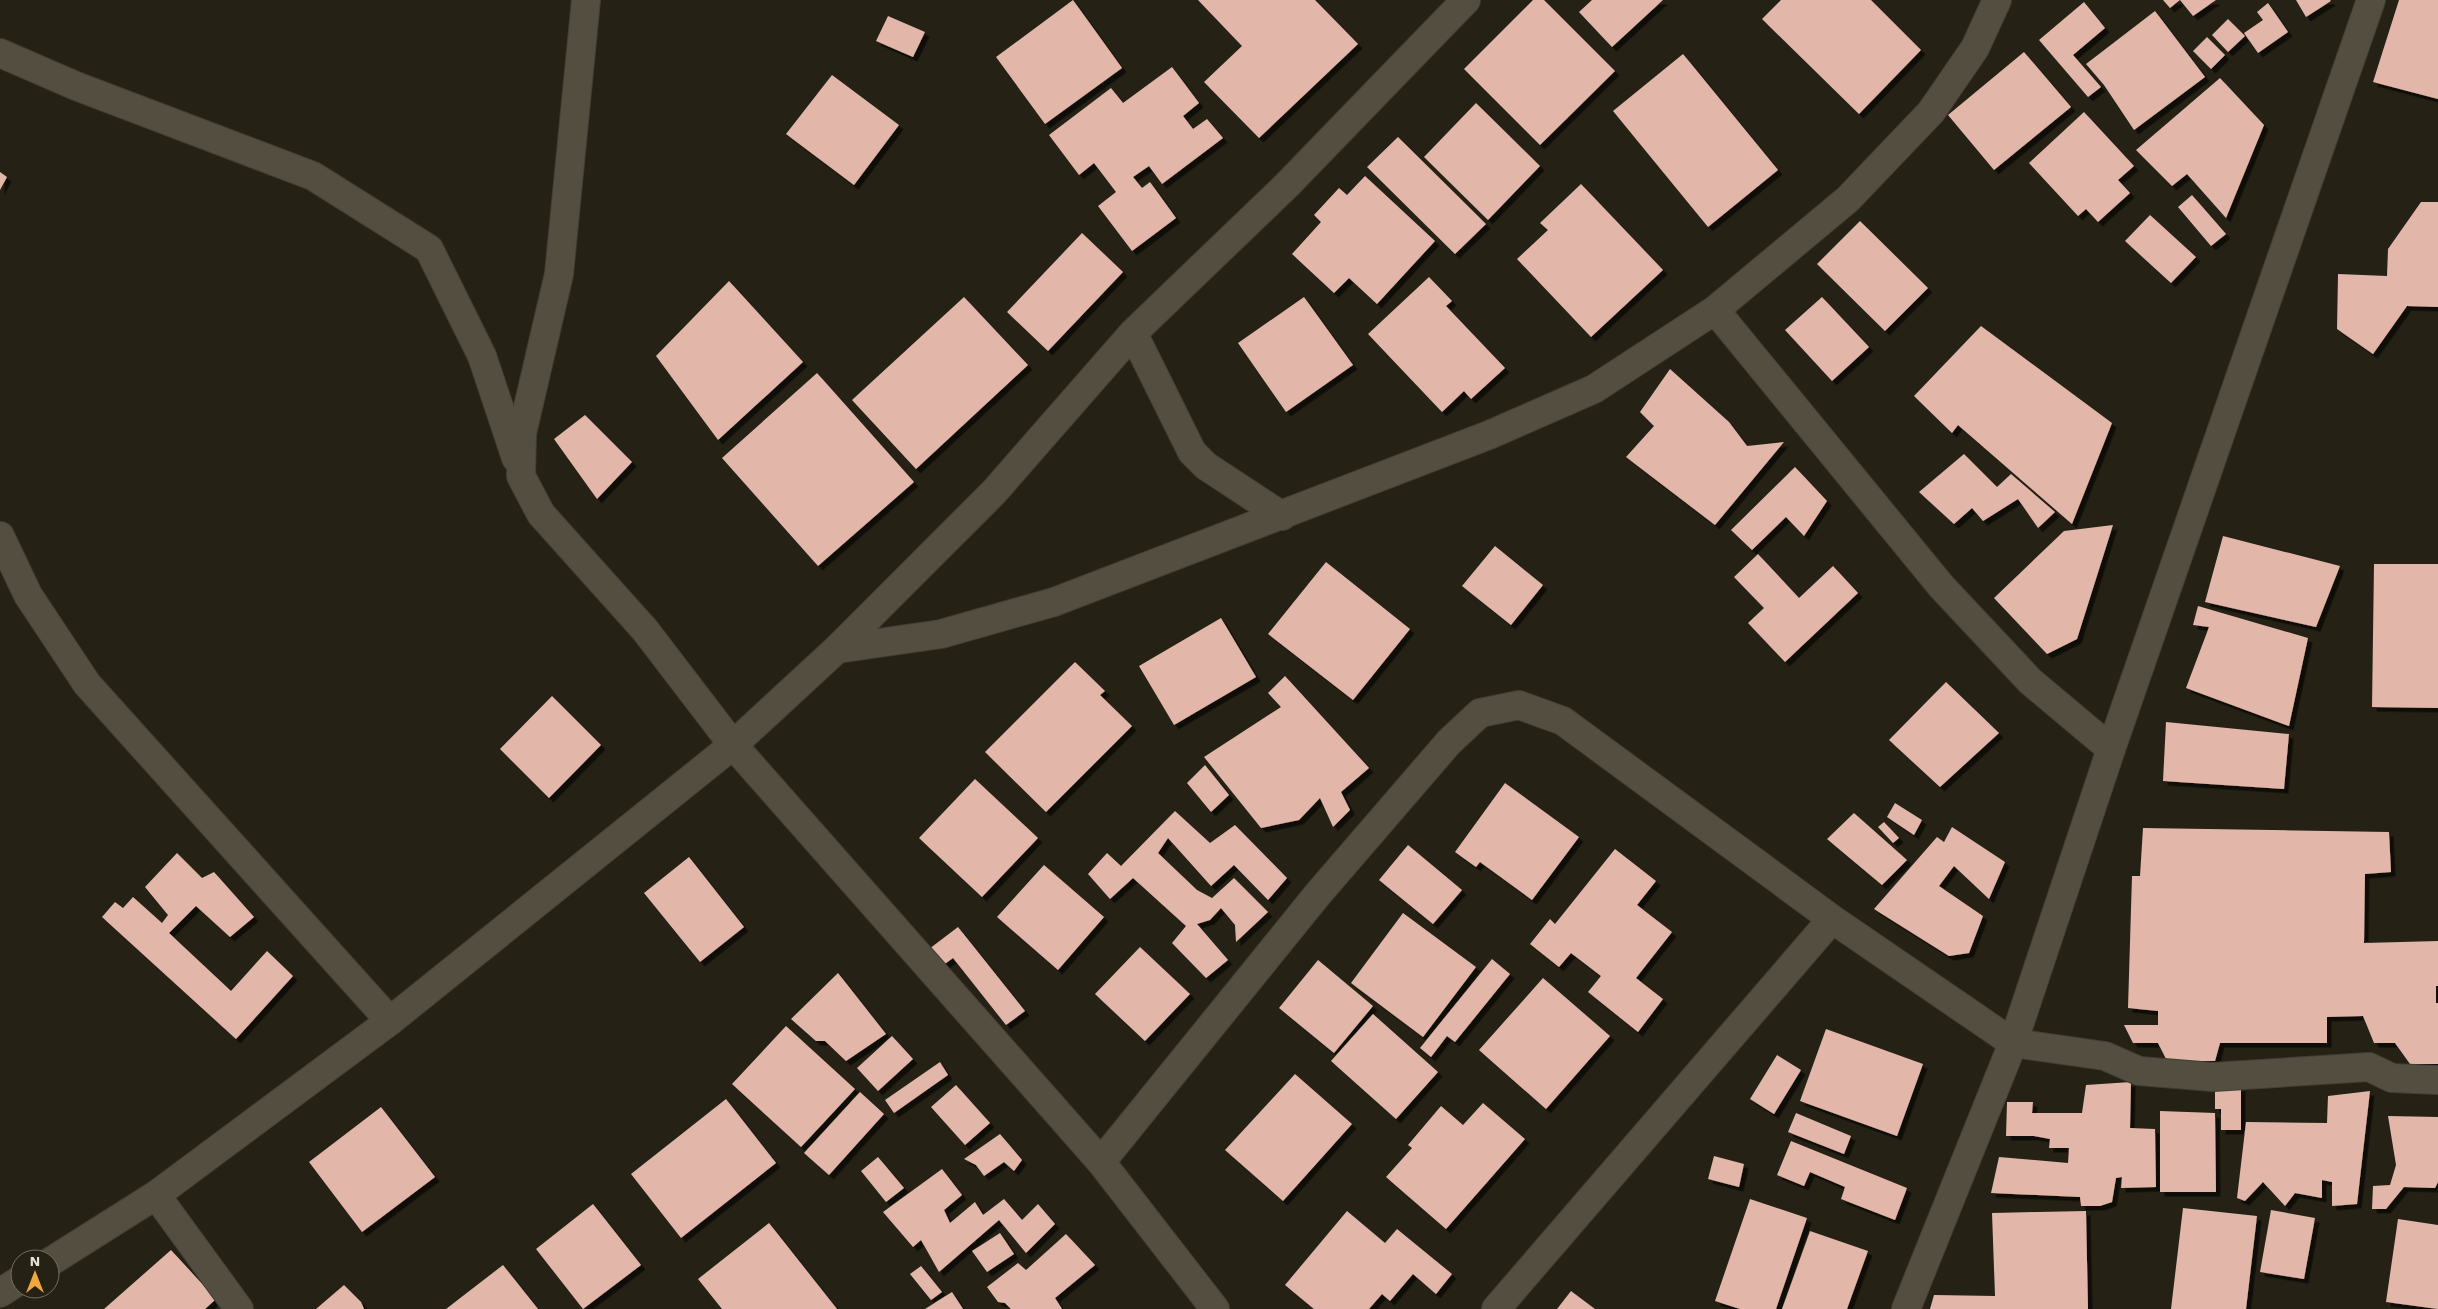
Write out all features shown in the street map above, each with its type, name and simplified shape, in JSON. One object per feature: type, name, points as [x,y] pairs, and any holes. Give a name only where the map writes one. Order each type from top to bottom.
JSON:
[{"type":"street","points":[[521,476],[522,433],[559,274],[586,0]]},
{"type":"street","points":[[60,1256],[156,1195],[390,1021],[733,745],[837,649],[994,492],[1133,333],[1286,186],[1466,0]]},
{"type":"street","points":[[837,649],[941,634],[1054,602],[1489,435],[1594,389],[1715,310],[1848,199],[1931,112],[1975,48],[1997,0]]},
{"type":"street","points":[[1906,1309],[2013,1042],[2111,749],[2371,0]]},
{"type":"street","points":[[0,53],[76,86],[313,176],[429,248],[482,356],[521,476],[541,514],[645,630],[733,745],[1101,1162],[1214,1309]]},
{"type":"street","points":[[1715,310],[1941,586],[2030,681],[2111,749]]},
{"type":"street","points":[[1133,333],[1192,452],[1206,466],[1282,516]]},
{"type":"street","points":[[0,536],[28,594],[86,684],[390,1021]]},
{"type":"street","points":[[1101,1162],[1318,894],[1449,742],[1480,713],[1519,705],[1563,721],[1832,919],[2013,1042],[2105,1056],[2139,1071],[2213,1077],[2369,1067],[2392,1078],[2438,1080]]},
{"type":"street","points":[[1496,1309],[1832,919]]},
{"type":"street","points":[[156,1195],[239,1309]]},
{"type":"building","points":[[1073,0],[1122,68],[1045,124],[996,57]]},
{"type":"building","points":[[1198,0],[1315,0],[1358,44],[1259,138],[1204,82],[1242,46]]},
{"type":"building","points":[[1533,0],[1544,0],[1615,71],[1540,145],[1464,69]]},
{"type":"building","points":[[1592,0],[1663,0],[1612,47],[1579,12]]},
{"type":"building","points":[[1781,0],[1871,0],[1921,50],[1859,114],[1762,19]]},
{"type":"building","points":[[2163,0],[2180,0],[2170,8]]},
{"type":"building","points":[[2180,0],[2216,0],[2193,16]]},
{"type":"building","points":[[2296,0],[2330,0],[2331,1],[2306,17]]},
{"type":"building","points":[[2399,0],[2438,0],[2438,99],[2373,82]]},
{"type":"building","points":[[2084,2],[2105,28],[2073,55],[2101,87],[2088,97],[2039,40]]},
{"type":"building","points":[[2268,3],[2288,32],[2258,53],[2244,33],[2263,20],[2257,12]]},
{"type":"building","points":[[2155,11],[2205,77],[2134,130],[2104,85],[2086,64]]},
{"type":"building","points":[[888,16],[925,32],[913,57],[876,41]]},
{"type":"building","points":[[2228,19],[2245,36],[2228,52],[2212,35]]},
{"type":"building","points":[[2207,37],[2225,55],[2211,69],[2193,51]]},
{"type":"building","points":[[2024,52],[2071,107],[1994,170],[1948,115]]},
{"type":"building","points":[[1683,54],[1778,170],[1708,227],[1613,111]]},
{"type":"building","points":[[1172,67],[1199,103],[1183,116],[1193,129],[1207,119],[1223,138],[1162,184],[1149,166],[1133,177],[1142,188],[1150,182],[1176,218],[1132,251],[1098,206],[1116,192],[1094,163],[1079,175],[1049,135],[1111,88],[1123,103]]},
{"type":"building","points":[[832,75],[899,125],[854,185],[786,134]]},
{"type":"building","points":[[2220,78],[2264,125],[2226,218],[2187,174],[2172,186],[2136,150]]},
{"type":"building","points":[[1476,103],[1540,166],[1488,220],[1424,157]]},
{"type":"building","points":[[2084,112],[2134,166],[2118,180],[2130,193],[2098,222],[2086,209],[2078,216],[2029,163]]},
{"type":"building","points":[[1398,137],[1486,224],[1455,254],[1367,167]]},
{"type":"building","points":[[0,172],[7,177],[0,190]]},
{"type":"building","points":[[1365,176],[1435,241],[1377,304],[1349,278],[1334,293],[1292,254],[1321,222],[1314,215],[1339,188],[1347,195]]},
{"type":"building","points":[[1581,184],[1663,270],[1591,337],[1517,259],[1548,230],[1540,223]]},
{"type":"building","points":[[2192,195],[2226,234],[2211,246],[2178,207]]},
{"type":"building","points":[[2421,202],[2438,202],[2438,307],[2407,306],[2373,354],[2337,329],[2338,274],[2387,276],[2388,249]]},
{"type":"building","points":[[2150,215],[2196,257],[2171,283],[2125,241]]},
{"type":"building","points":[[1860,221],[1928,288],[1885,331],[1817,264]]},
{"type":"building","points":[[1082,233],[1123,272],[1048,351],[1007,312]]},
{"type":"building","points":[[1429,277],[1452,301],[1446,306],[1505,368],[1471,399],[1464,391],[1442,412],[1368,334]]},
{"type":"building","points":[[729,281],[803,362],[718,440],[656,356]]},
{"type":"building","points":[[964,297],[1028,365],[916,469],[852,400]]},
{"type":"building","points":[[1304,297],[1353,365],[1286,412],[1238,343]]},
{"type":"building","points":[[1822,297],[1869,347],[1832,381],[1785,330]]},
{"type":"building","points":[[1981,326],[2112,423],[2072,524],[1958,425],[1952,433],[1914,396]]},
{"type":"building","points":[[1670,369],[1729,422],[1747,446],[1784,442],[1715,525],[1626,457],[1654,426],[1640,412]]},
{"type":"building","points":[[817,373],[914,482],[818,566],[722,458]]},
{"type":"building","points":[[585,415],[632,462],[597,499],[554,439]]},
{"type":"building","points":[[1964,454],[1997,487],[2011,474],[2055,512],[2038,528],[2018,499],[1983,521],[1972,508],[1954,524],[1919,492]]},
{"type":"building","points":[[1795,467],[1827,501],[1804,536],[1786,517],[1752,550],[1731,530]]},
{"type":"building","points":[[2113,525],[2077,639],[2047,654],[1994,598],[2064,531]]},
{"type":"building","points":[[2223,536],[2340,566],[2316,627],[2205,602]]},
{"type":"building","points":[[1495,546],[1543,585],[1511,625],[1462,586]]},
{"type":"building","points":[[1758,554],[1799,598],[1833,566],[1858,593],[1785,662],[1748,623],[1764,608],[1734,577]]},
{"type":"building","points":[[1326,562],[1410,629],[1353,700],[1268,634]]},
{"type":"building","points":[[2374,564],[2438,564],[2438,708],[2372,707]]},
{"type":"building","points":[[2198,606],[2308,638],[2289,726],[2186,688],[2209,627],[2193,625]]},
{"type":"building","points":[[1221,618],[1256,677],[1174,725],[1139,666]]},
{"type":"building","points":[[1075,662],[1105,691],[1100,695],[1132,726],[1046,812],[985,752]]},
{"type":"building","points":[[1285,676],[1369,768],[1341,792],[1350,810],[1333,827],[1320,798],[1299,820],[1261,828],[1204,757],[1281,707],[1268,693]]},
{"type":"building","points":[[1946,682],[1999,733],[1940,787],[1889,740]]},
{"type":"building","points":[[552,696],[601,745],[549,798],[500,749]]},
{"type":"building","points":[[2166,722],[2289,734],[2284,789],[2163,781]]},
{"type":"building","points":[[1205,765],[1229,795],[1211,812],[1187,783]]},
{"type":"building","points":[[975,779],[1038,838],[982,897],[919,838]]},
{"type":"building","points":[[1505,783],[1579,837],[1532,900],[1480,862],[1476,867],[1455,852]]},
{"type":"building","points":[[1895,803],[1922,820],[1914,835],[1887,817]]},
{"type":"building","points":[[1175,811],[1210,843],[1235,825],[1287,878],[1268,900],[1234,865],[1211,886],[1168,838],[1158,853],[1197,890],[1212,898],[1234,878],[1268,912],[1236,942],[1235,925],[1221,908],[1210,920],[1197,924],[1228,960],[1206,978],[1172,943],[1186,926],[1133,878],[1110,899],[1088,874],[1107,853],[1121,866]]},
{"type":"building","points":[[1854,813],[1907,860],[1882,885],[1827,839]]},
{"type":"building","points":[[1884,822],[1899,838],[1893,843],[1878,827]]},
{"type":"building","points":[[1952,827],[2005,862],[1989,899],[1954,866],[1939,886],[1983,916],[1969,953],[1949,956],[1874,909],[1937,837],[1944,842]]},
{"type":"building","points":[[2143,828],[2389,832],[2391,872],[2365,874],[2364,943],[2438,941],[2436,1003],[2438,1003],[2438,1064],[2410,1064],[2395,1043],[2374,1043],[2363,1016],[2327,1017],[2327,1043],[2220,1043],[2215,1061],[2167,1061],[2158,1043],[2133,1043],[2124,1025],[2158,1025],[2158,1011],[2128,1008],[2132,876],[2140,876]]},
{"type":"building","points":[[1408,845],[1462,890],[1433,924],[1379,880]]},
{"type":"building","points":[[1615,849],[1656,881],[1637,905],[1672,932],[1636,978],[1663,999],[1638,1032],[1588,992],[1601,976],[1571,953],[1559,967],[1530,944],[1550,919],[1555,924]]},
{"type":"building","points":[[177,853],[202,878],[214,872],[254,917],[230,937],[196,906],[169,933],[231,991],[267,951],[293,976],[236,1039],[102,917],[115,902],[123,908],[133,897],[162,923],[168,915],[145,887]]},
{"type":"building","points":[[689,857],[744,927],[700,962],[644,893]]},
{"type":"building","points":[[1044,865],[1104,917],[1058,970],[997,917]]},
{"type":"building","points":[[1403,913],[1476,967],[1423,1037],[1351,983]]},
{"type":"building","points":[[958,927],[1025,1011],[1006,1025],[953,958],[942,966],[929,949]]},
{"type":"building","points":[[1140,947],[1190,994],[1145,1041],[1095,994]]},
{"type":"building","points":[[1492,959],[1510,974],[1455,1042],[1447,1036],[1431,1057],[1420,1048]]},
{"type":"building","points":[[1318,960],[1373,1006],[1334,1053],[1279,1008]]},
{"type":"building","points":[[838,973],[886,1034],[846,1061],[825,1041],[816,1041],[791,1019]]},
{"type":"building","points":[[1543,978],[1610,1036],[1546,1109],[1479,1050]]},
{"type":"building","points":[[1373,1014],[1438,1072],[1396,1119],[1331,1061]]},
{"type":"building","points":[[786,1026],[855,1089],[801,1147],[732,1084]]},
{"type":"building","points":[[1826,1029],[1923,1064],[1897,1136],[1800,1101]]},
{"type":"building","points":[[892,1036],[913,1059],[878,1091],[857,1068]]},
{"type":"building","points":[[1777,1055],[1801,1070],[1774,1114],[1750,1099]]},
{"type":"building","points":[[940,1062],[948,1075],[894,1113],[885,1100]]},
{"type":"building","points":[[1295,1074],[1352,1124],[1283,1201],[1225,1150]]},
{"type":"building","points":[[2131,1082],[2130,1128],[2155,1129],[2156,1187],[2121,1188],[2122,1177],[2116,1178],[2112,1202],[2100,1206],[2081,1206],[2080,1197],[1991,1193],[1999,1157],[2068,1163],[2069,1148],[2049,1148],[2050,1139],[2034,1136],[2006,1136],[2007,1102],[2033,1102],[2032,1113],[2082,1113],[2086,1085]]},
{"type":"building","points":[[956,1085],[990,1123],[965,1145],[931,1107]]},
{"type":"building","points":[[2215,1087],[2241,1087],[2241,1130],[2221,1130],[2221,1109],[2215,1109]]},
{"type":"building","points":[[2370,1091],[2357,1204],[2332,1206],[2332,1182],[2322,1180],[2322,1198],[2295,1193],[2285,1206],[2263,1182],[2245,1201],[2237,1198],[2246,1122],[2327,1123],[2328,1096]]},
{"type":"building","points":[[860,1092],[884,1114],[829,1175],[804,1153]]},
{"type":"building","points":[[726,1099],[776,1163],[681,1238],[631,1174]]},
{"type":"building","points":[[1483,1103],[1525,1139],[1446,1229],[1386,1177],[1412,1148],[1408,1145],[1441,1106],[1463,1125]]},
{"type":"building","points":[[381,1107],[435,1177],[362,1232],[309,1162]]},
{"type":"building","points":[[2160,1111],[2215,1113],[2216,1192],[2160,1192]]},
{"type":"building","points":[[1796,1113],[1851,1136],[1844,1154],[1788,1132]]},
{"type":"building","points":[[2388,1116],[2438,1117],[2438,1182],[2435,1188],[2404,1187],[2386,1209],[2372,1209],[2373,1186],[2390,1185],[2396,1165]]},
{"type":"building","points":[[1000,1134],[1022,1160],[1014,1171],[1004,1162],[984,1176],[976,1165],[964,1159]]},
{"type":"building","points":[[1791,1141],[1907,1188],[1895,1220],[1841,1199],[1845,1187],[1810,1172],[1804,1186],[1777,1175]]},
{"type":"building","points":[[1714,1156],[1744,1164],[1739,1187],[1708,1179]]},
{"type":"building","points":[[878,1157],[904,1188],[886,1202],[861,1171]]},
{"type":"building","points":[[942,1169],[962,1195],[944,1210],[950,1223],[975,1202],[983,1215],[1004,1199],[1022,1220],[1038,1204],[1055,1224],[1026,1253],[999,1220],[939,1272],[921,1240],[913,1247],[883,1212]]},
{"type":"building","points":[[1750,1199],[1807,1218],[1776,1309],[1740,1309],[1715,1301]]},
{"type":"building","points":[[593,1204],[641,1265],[583,1309],[536,1249]]},
{"type":"building","points":[[2183,1208],[2257,1216],[2246,1309],[2171,1309]]},
{"type":"building","points":[[2271,1210],[2315,1218],[2304,1279],[2260,1272]]},
{"type":"building","points":[[1347,1211],[1385,1243],[1397,1229],[1452,1274],[1436,1294],[1413,1274],[1390,1301],[1382,1294],[1369,1309],[1314,1309],[1285,1285]]},
{"type":"building","points":[[2086,1211],[2088,1309],[1930,1309],[1934,1295],[1995,1296],[1992,1213]]},
{"type":"building","points":[[2398,1219],[2438,1225],[2438,1309],[2386,1302]]},
{"type":"building","points":[[769,1223],[837,1309],[722,1309],[698,1279]]},
{"type":"building","points":[[1810,1231],[1868,1251],[1847,1309],[1782,1309]]},
{"type":"building","points":[[1000,1233],[1014,1254],[987,1272],[972,1251]]},
{"type":"building","points":[[1066,1234],[1095,1265],[1055,1298],[1062,1309],[1011,1309],[1005,1303],[998,1302],[987,1287],[1018,1263],[1026,1270]]},
{"type":"building","points":[[171,1250],[216,1299],[205,1309],[104,1309]]},
{"type":"building","points":[[503,1265],[538,1309],[446,1309]]},
{"type":"building","points":[[921,1266],[942,1292],[931,1300],[910,1274]]},
{"type":"building","points":[[344,1285],[361,1302],[364,1309],[316,1309]]},
{"type":"building","points":[[1571,1291],[1595,1309],[1557,1309]]},
{"type":"building","points":[[952,1292],[963,1309],[925,1309]]}]
